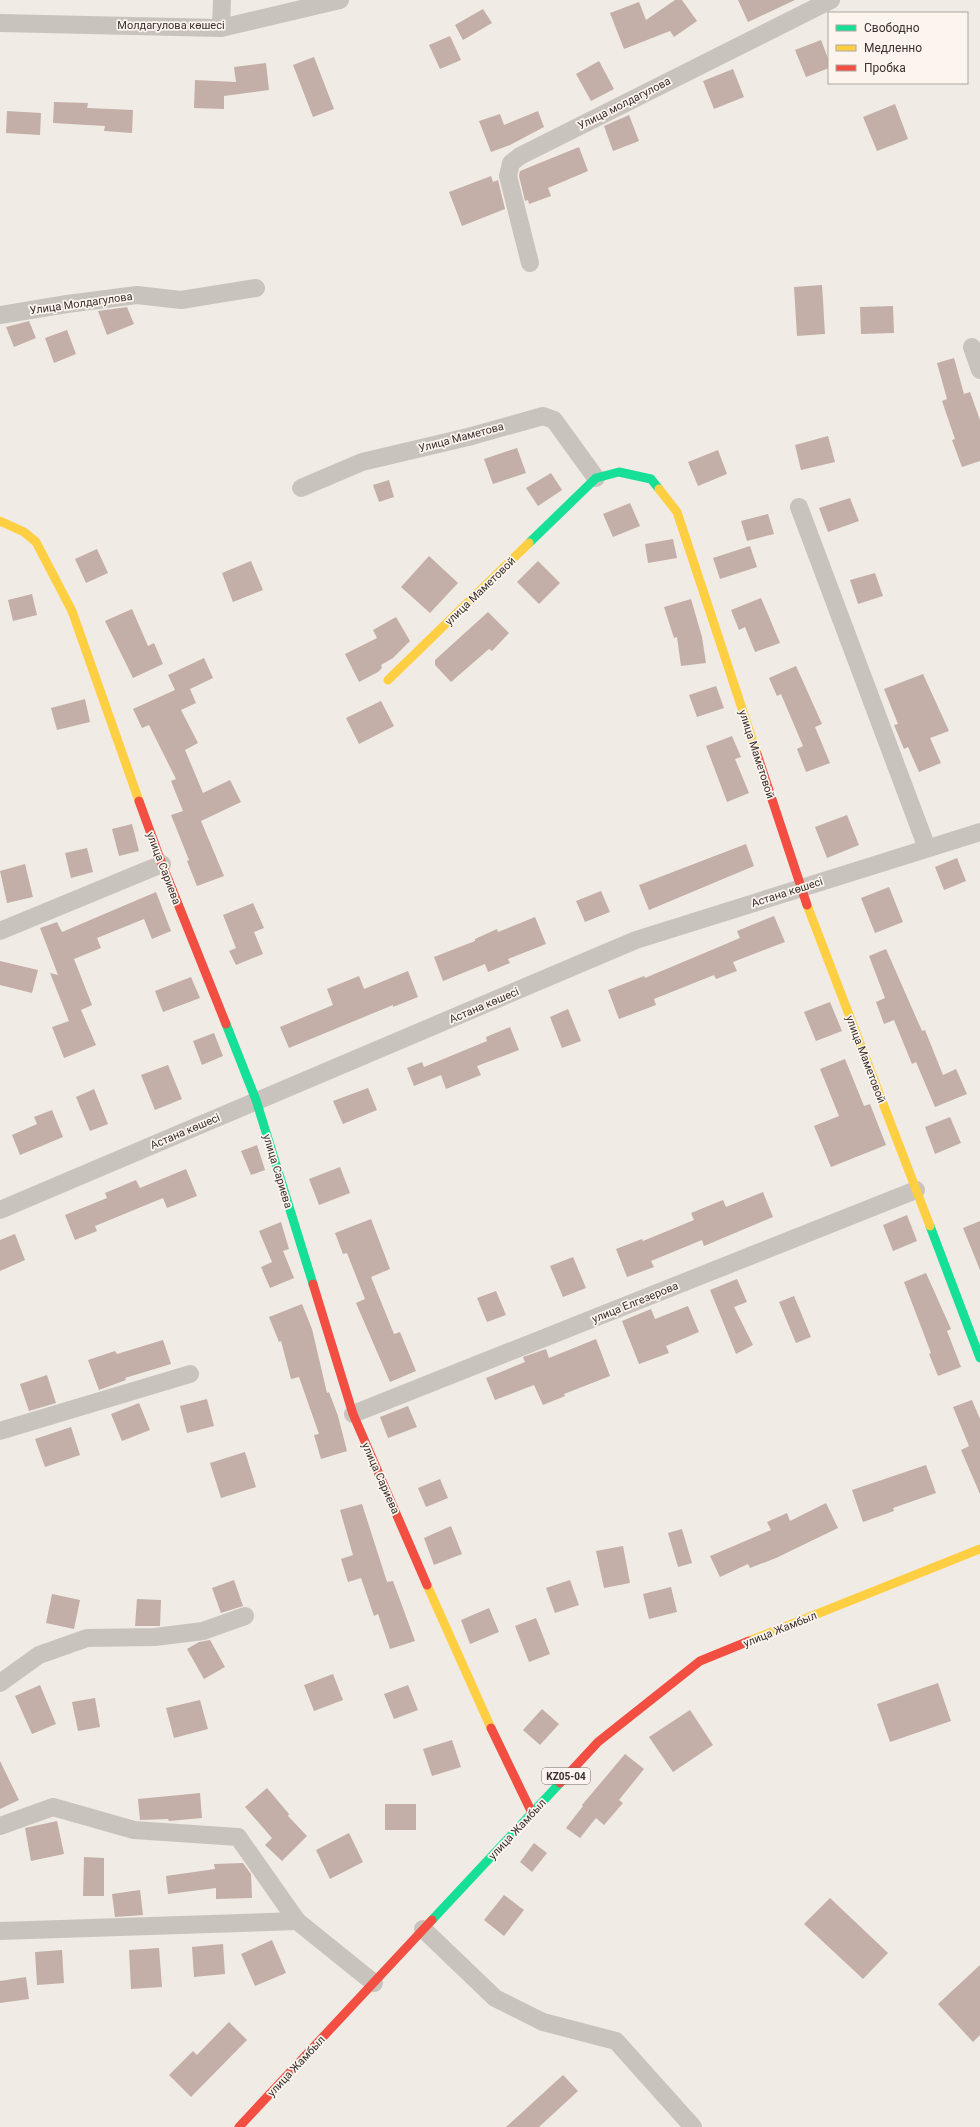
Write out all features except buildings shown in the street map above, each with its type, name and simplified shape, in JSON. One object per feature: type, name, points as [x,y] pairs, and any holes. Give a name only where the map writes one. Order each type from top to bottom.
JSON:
[{"type":"street","points":[[221,28],[222,0]]},
{"type":"street","name":"Молдагулова көшесі","points":[[0,23],[221,28],[340,0]]},
{"type":"street","name":"Улица молдагулова","points":[[530,263],[508,176],[511,163],[520,156],[831,0]]},
{"type":"street","name":"Улица Молдагулова","points":[[0,315],[67,304],[137,295],[181,300],[256,288]]},
{"type":"street","points":[[972,347],[980,370]]},
{"type":"street","name":"Улица Маметова","points":[[301,488],[362,462],[468,437],[543,416],[554,420],[596,478]]},
{"type":"street","name":"улица Маметовой","points":[[388,680],[596,478],[619,472],[651,479],[677,512],[801,888],[980,1358]]},
{"type":"street","points":[[798,507],[927,848]]},
{"type":"street","name":"улица Сариева","points":[[0,521],[24,532],[36,542],[72,611],[162,864],[256,1100],[353,1414],[476,1696],[532,1813]]},
{"type":"street","name":"Астана көшесі","points":[[0,1210],[256,1100],[636,940],[980,832]]},
{"type":"street","points":[[0,931],[162,864]]},
{"type":"street","name":"улица Елгезерова","points":[[353,1414],[916,1190]]},
{"type":"street","points":[[0,1431],[190,1374]]},
{"type":"street","name":"улица Жамбыл","points":[[239,2127],[598,1742],[700,1661],[980,1549]]},
{"type":"street","points":[[0,1683],[39,1655],[87,1638],[155,1637],[203,1631],[245,1616]]},
{"type":"street","points":[[0,1826],[53,1807],[134,1830],[238,1837],[297,1920],[374,1982]]},
{"type":"street","points":[[0,1931],[297,1920]]},
{"type":"street","points":[[423,1929],[495,1998],[543,2022],[616,2041],[693,2127]]},
{"type":"traffic: fast","points":[[529,543],[596,478],[619,472],[651,479],[659,489]]},
{"type":"traffic: fast","points":[[226,1024],[256,1100],[313,1284]]},
{"type":"traffic: fast","points":[[930,1226],[980,1358]]},
{"type":"traffic: fast","points":[[432,1920],[560,1783]]},
{"type":"traffic: slow","points":[[659,489],[677,512],[757,754]]},
{"type":"traffic: slow","points":[[0,521],[24,532],[36,542],[72,611],[139,801]]},
{"type":"traffic: slow","points":[[388,680],[529,543]]},
{"type":"traffic: slow","points":[[807,905],[930,1226]]},
{"type":"traffic: slow","points":[[749,1641],[980,1549]]},
{"type":"traffic: slow","points":[[427,1585],[491,1728]]},
{"type":"traffic: jam","points":[[757,754],[807,905]]},
{"type":"traffic: jam","points":[[139,801],[162,864],[226,1024]]},
{"type":"traffic: jam","points":[[313,1284],[353,1414],[427,1585]]},
{"type":"traffic: jam","points":[[560,1783],[598,1742],[700,1661],[749,1641]]},
{"type":"traffic: jam","points":[[491,1728],[532,1813]]},
{"type":"traffic: jam","points":[[239,2127],[432,1920]]}]
